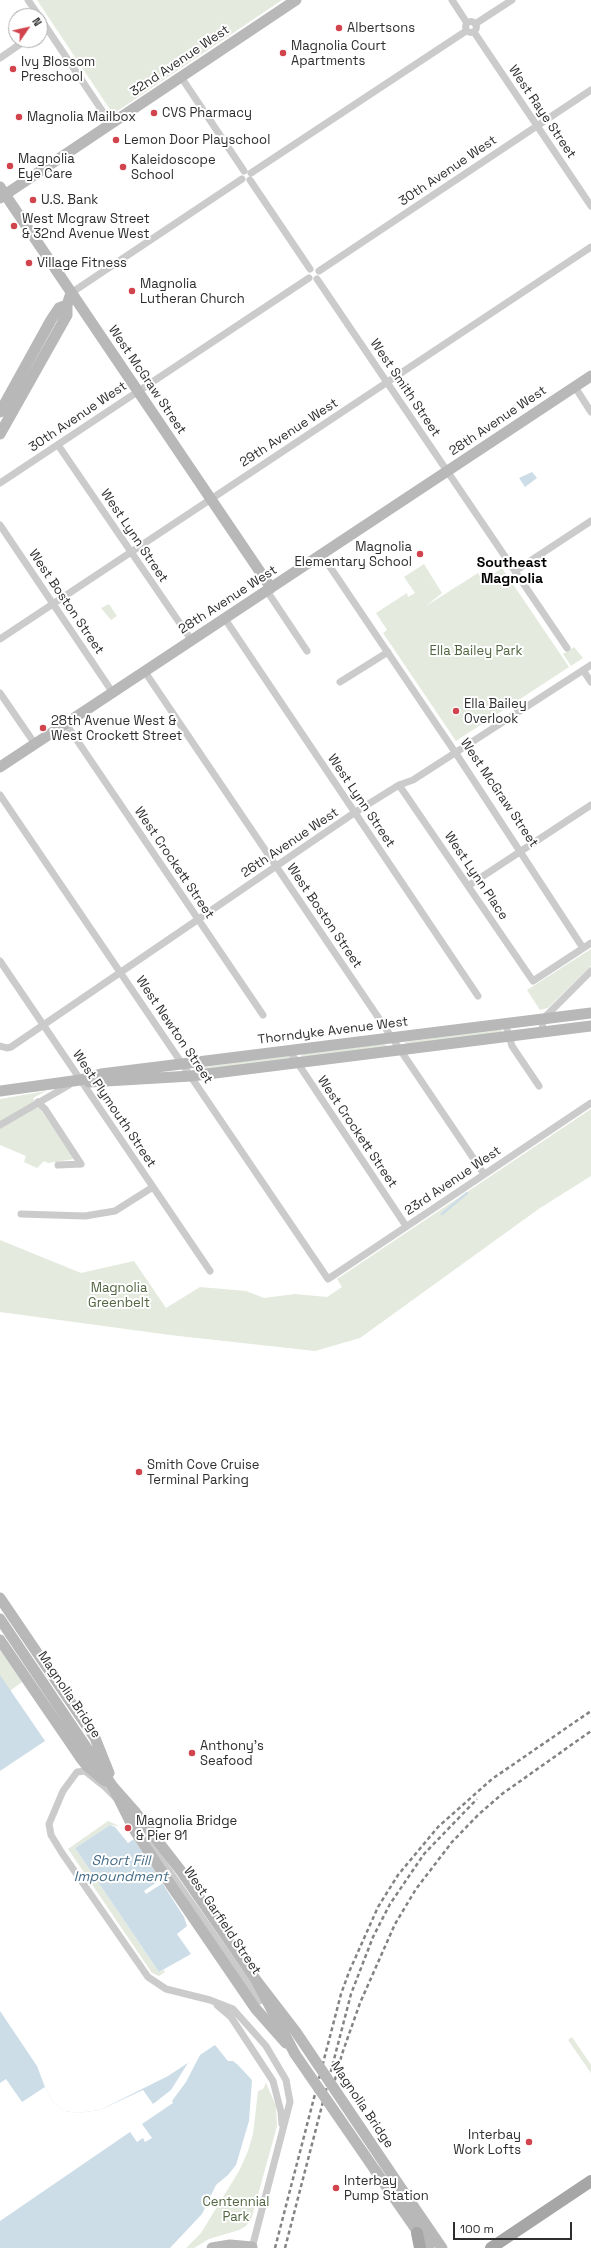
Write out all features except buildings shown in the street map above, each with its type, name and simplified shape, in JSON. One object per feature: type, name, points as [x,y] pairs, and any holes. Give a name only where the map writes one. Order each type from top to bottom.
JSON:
[{"type":"main road","name":"32nd Avenue West","points":[[2,193],[111,124],[296,0]]},
{"type":"main road","name":"West McGraw Street","points":[[2,193],[211,499],[269,590]]},
{"type":"main road","points":[[0,434],[67,315],[66,305],[71,293]]},
{"type":"main road","points":[[0,412],[51,320],[59,308],[66,305]]},
{"type":"main road","name":"28th Avenue West","points":[[0,768],[591,376]]},
{"type":"main road","name":"Thorndyke Avenue West","points":[[0,1091],[80,1080],[101,1074],[591,1013]]},
{"type":"main road","name":"Thorndyke Avenue West","points":[[80,1080],[99,1082],[191,1076],[591,1026]]},
{"type":"main road","points":[[0,1598],[95,1738],[114,1787]]},
{"type":"main road","name":"Magnolia Bridge","points":[[0,1618],[114,1787],[181,1872],[256,1980],[311,2055],[442,2248]]},
{"type":"main road","points":[[0,1640],[80,1757],[87,1766],[114,1787]]},
{"type":"main road","name":"Magnolia Bridge","points":[[114,1787],[135,1831],[166,1878],[255,2008],[295,2054],[417,2233]]},
{"type":"main road","name":"Magnolia Bridge","points":[[256,1980],[295,2054]]},
{"type":"main road","points":[[260,2001],[286,2043]]},
{"type":"main road","points":[[260,2001],[277,2018],[303,2050],[311,2055]]},
{"type":"main road","points":[[491,2248],[591,2181]]},
{"type":"main road","points":[[417,2233],[420,2248]]},
{"type":"main road","points":[[417,2233],[428,2248]]},
{"type":"main road","points":[[212,2248],[230,2245],[252,2248]]},
{"type":"street","points":[[452,0],[467,23],[465,26],[466,31]]},
{"type":"street","points":[[467,23],[472,22],[475,24],[512,0]]},
{"type":"street","points":[[71,293],[242,179],[241,174],[249,174],[466,31],[470,33],[474,32],[475,24]]},
{"type":"street","name":"West Raye Street","points":[[474,32],[591,206]]},
{"type":"street","points":[[48,35],[111,124]]},
{"type":"street","points":[[0,58],[14,48]]},
{"type":"street","points":[[181,77],[249,174],[310,269]]},
{"type":"street","name":"30th Avenue West","points":[[319,271],[591,90]]},
{"type":"street","name":"29th Avenue West","points":[[0,639],[591,247]]},
{"type":"street","points":[[315,268],[319,271],[320,276],[317,279],[312,280],[309,278],[308,274],[310,269],[315,268]]},
{"type":"street","name":"30th Avenue West","points":[[0,483],[309,278]]},
{"type":"street","name":"West Smith Street","points":[[317,279],[567,648]]},
{"type":"street","points":[[574,387],[591,412]]},
{"type":"street","name":"West Lynn Street","points":[[58,445],[130,553],[192,641]]},
{"type":"street","points":[[515,571],[591,521]]},
{"type":"street","name":"West Boston Street","points":[[0,525],[113,693]]},
{"type":"street","name":"West McGraw Street","points":[[322,555],[521,851],[583,948]]},
{"type":"street","points":[[269,590],[307,651]]},
{"type":"street","name":"West Lynn Street","points":[[225,619],[478,996]]},
{"type":"street","points":[[340,682],[388,652]]},
{"type":"street","name":"26th Avenue West","points":[[4,1047],[43,1025],[354,813],[399,785],[413,780],[591,665]]},
{"type":"street","points":[[583,670],[591,682]]},
{"type":"street","name":"West Boston Street","points":[[145,672],[484,1174]]},
{"type":"street","points":[[0,693],[35,744]]},
{"type":"street","name":"West Crockett Street","points":[[66,724],[263,1015]]},
{"type":"street","name":"West Lynn Place","points":[[399,785],[533,981],[583,948]]},
{"type":"street","name":"West Newton Street","points":[[0,795],[328,1279]]},
{"type":"street","points":[[468,886],[591,806]]},
{"type":"street","points":[[583,948],[591,943]]},
{"type":"street","name":"West Plymouth Street","points":[[0,961],[210,1271]]},
{"type":"street","points":[[542,1032],[543,1019],[591,971]]},
{"type":"street","points":[[505,1023],[512,1046],[539,1086]]},
{"type":"street","name":"West Crockett Street","points":[[289,1050],[406,1226]]},
{"type":"street","points":[[0,1125],[38,1102],[80,1080]]},
{"type":"street","points":[[38,1102],[45,1109],[81,1164],[58,1165]]},
{"type":"street","name":"23rd Avenue West","points":[[328,1279],[591,1103]]},
{"type":"street","points":[[21,1214],[85,1216],[115,1211],[152,1187]]},
{"type":"street","name":"West Garfield Street","points":[[260,2001],[176,1878],[126,1809],[105,1787],[85,1771],[77,1772],[63,1791],[49,1824],[55,1841],[148,1977],[166,1989],[210,2000],[233,2009],[266,2046],[286,2080],[290,2102],[282,2132]]},
{"type":"street","name":"West Garfield Street","points":[[210,2000],[231,2017],[273,2081],[278,2096],[282,2132]]},
{"type":"street","points":[[278,2096],[288,2092]]},
{"type":"street","points":[[252,2248],[282,2132]]},
{"type":"green space","points":[[37,0],[282,0],[113,114],[48,16],[48,8],[42,8]]},
{"type":"green space","name":"Ella Bailey Park","points":[[424,564],[442,593],[426,606],[478,573],[483,581],[502,568],[569,667],[456,741],[383,633],[387,630],[376,613],[407,593],[408,597],[415,593],[404,577]]},
{"type":"green space","points":[[109,604],[117,616],[111,620],[101,608]]},
{"type":"green space","points":[[574,647],[583,658],[571,666],[563,654]]},
{"type":"green space","points":[[591,949],[591,966],[548,1008],[540,1010],[527,990]]},
{"type":"green space","points":[[500,1029],[503,1032],[406,1045],[405,1042]]},
{"type":"green space","points":[[384,1044],[389,1047],[301,1057],[302,1054]]},
{"type":"green space","points":[[289,1055],[291,1059],[197,1071],[198,1068]]},
{"type":"green space","points":[[46,1091],[33,1098],[74,1159],[48,1163],[44,1161],[37,1168],[24,1162],[26,1156],[0,1145],[0,1099]]},
{"type":"green space","name":"Magnolia Greenbelt","points":[[591,1109],[591,1176],[540,1208],[360,1338],[315,1351],[170,1335],[0,1312],[0,1240],[81,1273],[134,1261],[166,1308],[200,1287],[246,1291],[264,1298],[295,1294],[327,1297],[342,1287],[337,1279]]},
{"type":"green space","points":[[0,1650],[22,1682],[10,1691],[45,1741],[0,1757]]},
{"type":"green space","points":[[108,1821],[119,1826],[110,1825],[75,1848],[159,1972],[164,1970],[165,1972],[159,1976],[152,1973],[68,1849]]},
{"type":"green space","points":[[572,2037],[591,2065],[591,2073],[568,2040]]},
{"type":"green space","name":"Centennial Park","points":[[266,2083],[276,2106],[277,2126],[252,2217],[246,2226],[239,2230],[209,2239],[194,2248],[186,2248],[201,2233],[239,2171],[248,2151],[253,2134],[258,2091],[263,2089]]},
{"type":"water","points":[[532,472],[537,478],[525,487],[519,478]]},
{"type":"water","points":[[0,1675],[45,1741],[0,1771]]},
{"type":"water","name":"Short Fill Impoundment","points":[[110,1825],[115,1827],[128,1843],[134,1839],[184,1917],[187,1926],[177,1934],[191,1954],[159,1972],[75,1848]]},
{"type":"water","points":[[0,2011],[37,2066],[45,2087],[54,2103],[65,2111],[77,2113],[100,2110],[168,2076],[215,2045],[228,2061],[233,2061],[252,2080],[249,2121],[236,2165],[228,2175],[216,2185],[202,2214],[170,2248],[0,2248]]},
{"type":"pier","points":[[132,1837],[134,1837],[155,1870]]},
{"type":"pier","points":[[161,1879],[163,1883],[146,1894],[144,1891]]},
{"type":"pier","points":[[202,2051],[186,2082],[172,2101],[173,2103],[142,2124],[152,2138],[145,2142],[143,2138],[137,2142],[130,2132],[0,2221],[0,2083],[6,2079],[22,2102],[45,2087],[54,2103],[65,2111],[77,2113],[100,2110],[143,2090],[153,2104],[171,2090],[191,2058]]},
{"type":"waterway","points":[[442,1214],[467,1193]]},
{"type":"railway","points":[[275,2248],[341,1994],[349,1972],[378,1907],[398,1875],[438,1827],[492,1779],[591,1711]]},
{"type":"railway","points":[[333,2087],[342,2054],[360,2003],[395,1924],[416,1889],[452,1842],[478,1815],[502,1794],[591,1731]]},
{"type":"railway","points":[[285,2248],[351,1994],[373,1937],[390,1904],[424,1854],[477,1799]]},
{"type":"place","name":"Albertsons","points":[[339,28]]},
{"type":"place","name":"Magnolia Court Apartments","points":[[283,53]]},
{"type":"place","name":"Ivy Blossom Preschool","points":[[13,69]]},
{"type":"place","name":"CVS Pharmacy","points":[[154,113]]},
{"type":"place","name":"Magnolia Mailbox","points":[[19,117]]},
{"type":"place","name":"Lemon Door Playschool","points":[[116,140]]},
{"type":"place","name":"Magnolia Eye Care","points":[[10,166]]},
{"type":"place","name":"Kaleidoscope School","points":[[123,167]]},
{"type":"place","name":"U.S. Bank","points":[[33,200]]},
{"type":"place","name":"West Mcgraw Street & 32nd Avenue West","points":[[14,226]]},
{"type":"place","name":"Village Fitness","points":[[29,263]]},
{"type":"place","name":"Magnolia Lutheran Church","points":[[132,291]]},
{"type":"place","name":"Magnolia Elementary School","points":[[420,554]]},
{"type":"place","name":"Ella Bailey Overlook","points":[[456,711]]},
{"type":"place","name":"28th Avenue West & West Crockett Street","points":[[43,728]]},
{"type":"place","name":"Smith Cove Cruise Terminal Parking","points":[[139,1472]]},
{"type":"place","name":"Anthony's Seafood","points":[[192,1753]]},
{"type":"place","name":"Magnolia Bridge & Pier 91","points":[[128,1828]]},
{"type":"place","name":"Interbay Work Lofts","points":[[529,2142]]},
{"type":"place","name":"Interbay Pump Station","points":[[336,2188]]},
{"type":"district","name":"Southeast Magnolia","points":[[512,572]]}]
